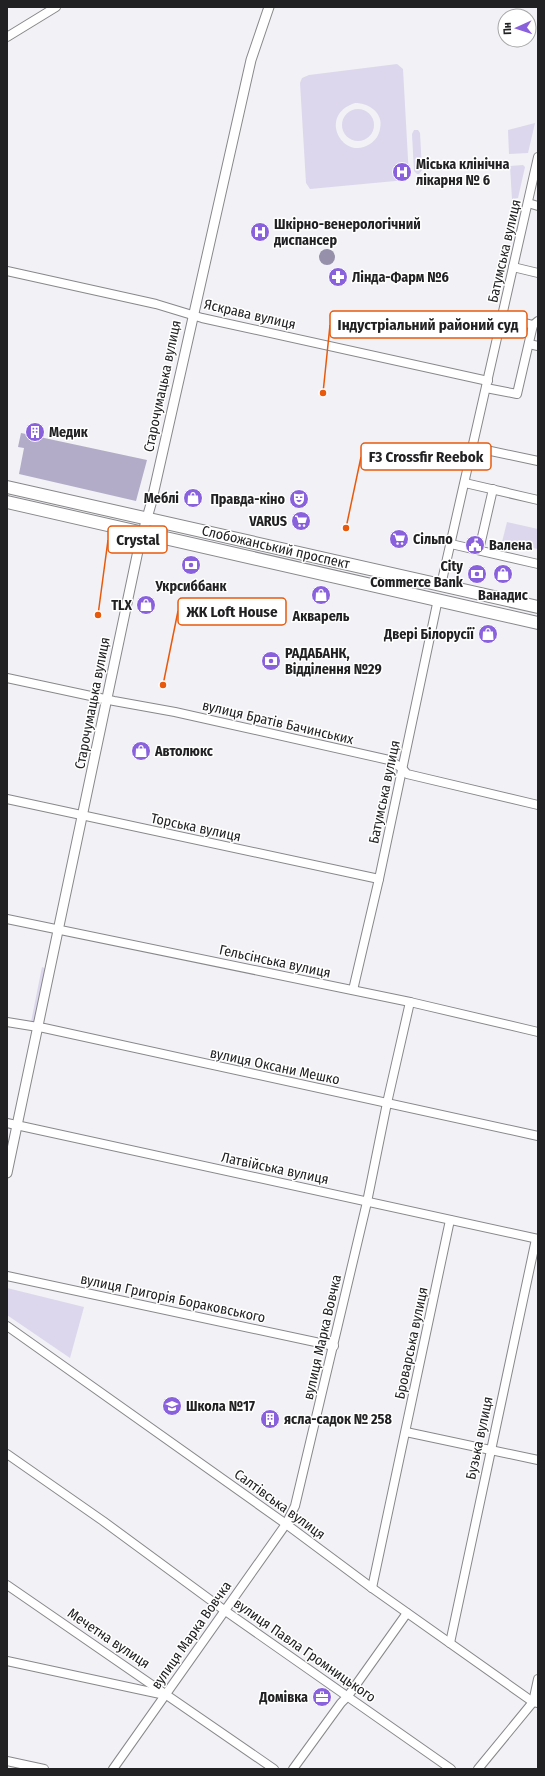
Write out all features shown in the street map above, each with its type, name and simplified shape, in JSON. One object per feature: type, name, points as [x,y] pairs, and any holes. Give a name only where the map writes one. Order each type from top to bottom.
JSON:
[{"type":"main road","name":"Слобожанський проспект","points":[[7,487],[538,607]]},
{"type":"main road","name":"Слобожанський проспект","points":[[7,502],[538,623]]},
{"type":"street","points":[[7,37],[56,7]]},
{"type":"street","name":"Старочумацька вулиця","points":[[7,1173],[146,519],[251,60],[269,7]]},
{"type":"street","name":"Батумська вулиця","points":[[441,585],[537,168],[538,157]]},
{"type":"street","points":[[528,203],[538,206]]},
{"type":"street","points":[[513,267],[538,273]]},
{"type":"street","name":"Яскрава вулиця","points":[[7,271],[111,293],[193,314],[202,318],[487,384],[517,394],[528,344]]},
{"type":"street","points":[[502,317],[535,323],[528,344],[538,346]]},
{"type":"street","points":[[472,447],[538,461]]},
{"type":"street","points":[[464,483],[538,500]]},
{"type":"street","points":[[479,550],[493,489]]},
{"type":"street","points":[[450,544],[538,564]]},
{"type":"street","name":"Батумська вулиця","points":[[353,990],[379,879],[438,600]]},
{"type":"street","name":"вулиця Братів Бачинських","points":[[7,678],[107,700],[175,712],[389,760],[402,768],[407,774],[538,805]]},
{"type":"street","name":"Торська вулиця","points":[[7,799],[379,879]]},
{"type":"street","name":"Гельсінська вулиця","points":[[7,919],[410,1002],[538,1032]]},
{"type":"street","name":"вулиця Марка Вовчка","points":[[113,1769],[286,1524],[295,1506],[367,1202],[387,1103],[410,1002]]},
{"type":"street","name":"вулиця Оксани Мешко","points":[[7,1022],[38,1027],[538,1136]]},
{"type":"street","name":"Латвійська вулиця","points":[[7,1123],[537,1239]]},
{"type":"street","name":"Броварська вулиця","points":[[372,1588],[450,1220]]},
{"type":"street","name":"Бузька вулиця","points":[[450,1643],[490,1449],[537,1239]]},
{"type":"street","name":"вулиця Григорія Бораковського","points":[[7,1276],[334,1346]]},
{"type":"street","name":"Салтівська вулиця","points":[[7,1326],[286,1524],[407,1613],[536,1702]]},
{"type":"street","points":[[406,1432],[538,1460]]},
{"type":"street","name":"вулиця Павла Громницького","points":[[7,1454],[103,1521],[224,1610],[451,1769]]},
{"type":"street","name":"Мечетна вулиця","points":[[7,1585],[274,1769]]},
{"type":"street","points":[[293,1769],[341,1702],[348,1696],[407,1613]]},
{"type":"street","points":[[7,1661],[165,1695]]},
{"type":"street","points":[[478,1769],[536,1702],[538,1679]]},
{"type":"street","points":[[7,1761],[44,1769]]},
{"type":"shaded area","points":[[397,64],[403,69],[409,177],[406,180],[310,189],[306,183],[300,83],[302,78],[309,75]],"holes":[[[355,103],[360,103],[374,110],[378,114],[381,123],[376,139],[370,144],[360,148],[351,147],[343,142],[338,135],[336,126],[338,117],[344,109]]]},
{"type":"shaded area","points":[[361,109],[367,111],[372,116],[374,125],[372,134],[367,139],[355,141],[349,139],[344,134],[342,122],[344,116],[349,111]]},
{"type":"shaded area","points":[[535,123],[528,153],[509,154],[508,130]]},
{"type":"shaded area","points":[[414,130],[418,130],[420,133],[422,170],[419,174],[414,171],[412,134]]},
{"type":"shaded area","points":[[523,165],[525,167],[518,198],[512,199],[510,166]]},
{"type":"shaded area","points":[[324,249],[330,249],[335,254],[333,263],[330,265],[324,265],[319,260],[319,254]]},
{"type":"shaded area","points":[[21,433],[147,460],[136,501],[19,474],[24,448],[18,447]]},
{"type":"shaded area","points":[[507,522],[538,529],[538,549],[502,542]]},
{"type":"shaded area","points":[[42,967],[47,969],[35,1021],[31,1022]]},
{"type":"shaded area","points":[[7,1288],[84,1307],[70,1358],[7,1315]]},
{"type":"place","name":"Міська клінічна лікарня № 6","points":[[402,172]]},
{"type":"place","name":"Шкірно-венерологічний диспансер","points":[[260,232]]},
{"type":"place","name":"Лінда-Фарм №6","points":[[338,277]]},
{"type":"place","name":"Індустріальний районий суд","points":[[323,393]]},
{"type":"place","name":"Медик","points":[[35,432]]},
{"type":"place","name":"Меблі","points":[[193,498]]},
{"type":"place","name":"Правда-кіно","points":[[299,499]]},
{"type":"place","name":"VARUS","points":[[301,521]]},
{"type":"place","name":"F3 Crossfir Reebok","points":[[346,528]]},
{"type":"place","name":"Сільпо","points":[[399,539]]},
{"type":"place","name":"Валена","points":[[475,545]]},
{"type":"place","name":"Укрсиббанк","points":[[191,565]]},
{"type":"place","name":"City Commerce Bank","points":[[477,574]]},
{"type":"place","name":"Ванадис","points":[[503,574]]},
{"type":"place","name":"Акварель","points":[[321,595]]},
{"type":"place","name":"TLX","points":[[146,605]]},
{"type":"place","name":"Crystal","points":[[98,615]]},
{"type":"place","name":"Двері Білорусії","points":[[488,634]]},
{"type":"place","name":"РАДАБАНК, Відділення №29","points":[[271,661]]},
{"type":"place","name":"ЖК Loft House","points":[[163,685]]},
{"type":"place","name":"Автолюкс","points":[[141,751]]},
{"type":"place","name":"Школа №17","points":[[172,1406]]},
{"type":"place","name":"ясла-садок № 258","points":[[270,1419]]},
{"type":"place","name":"Домівка","points":[[322,1697]]}]
